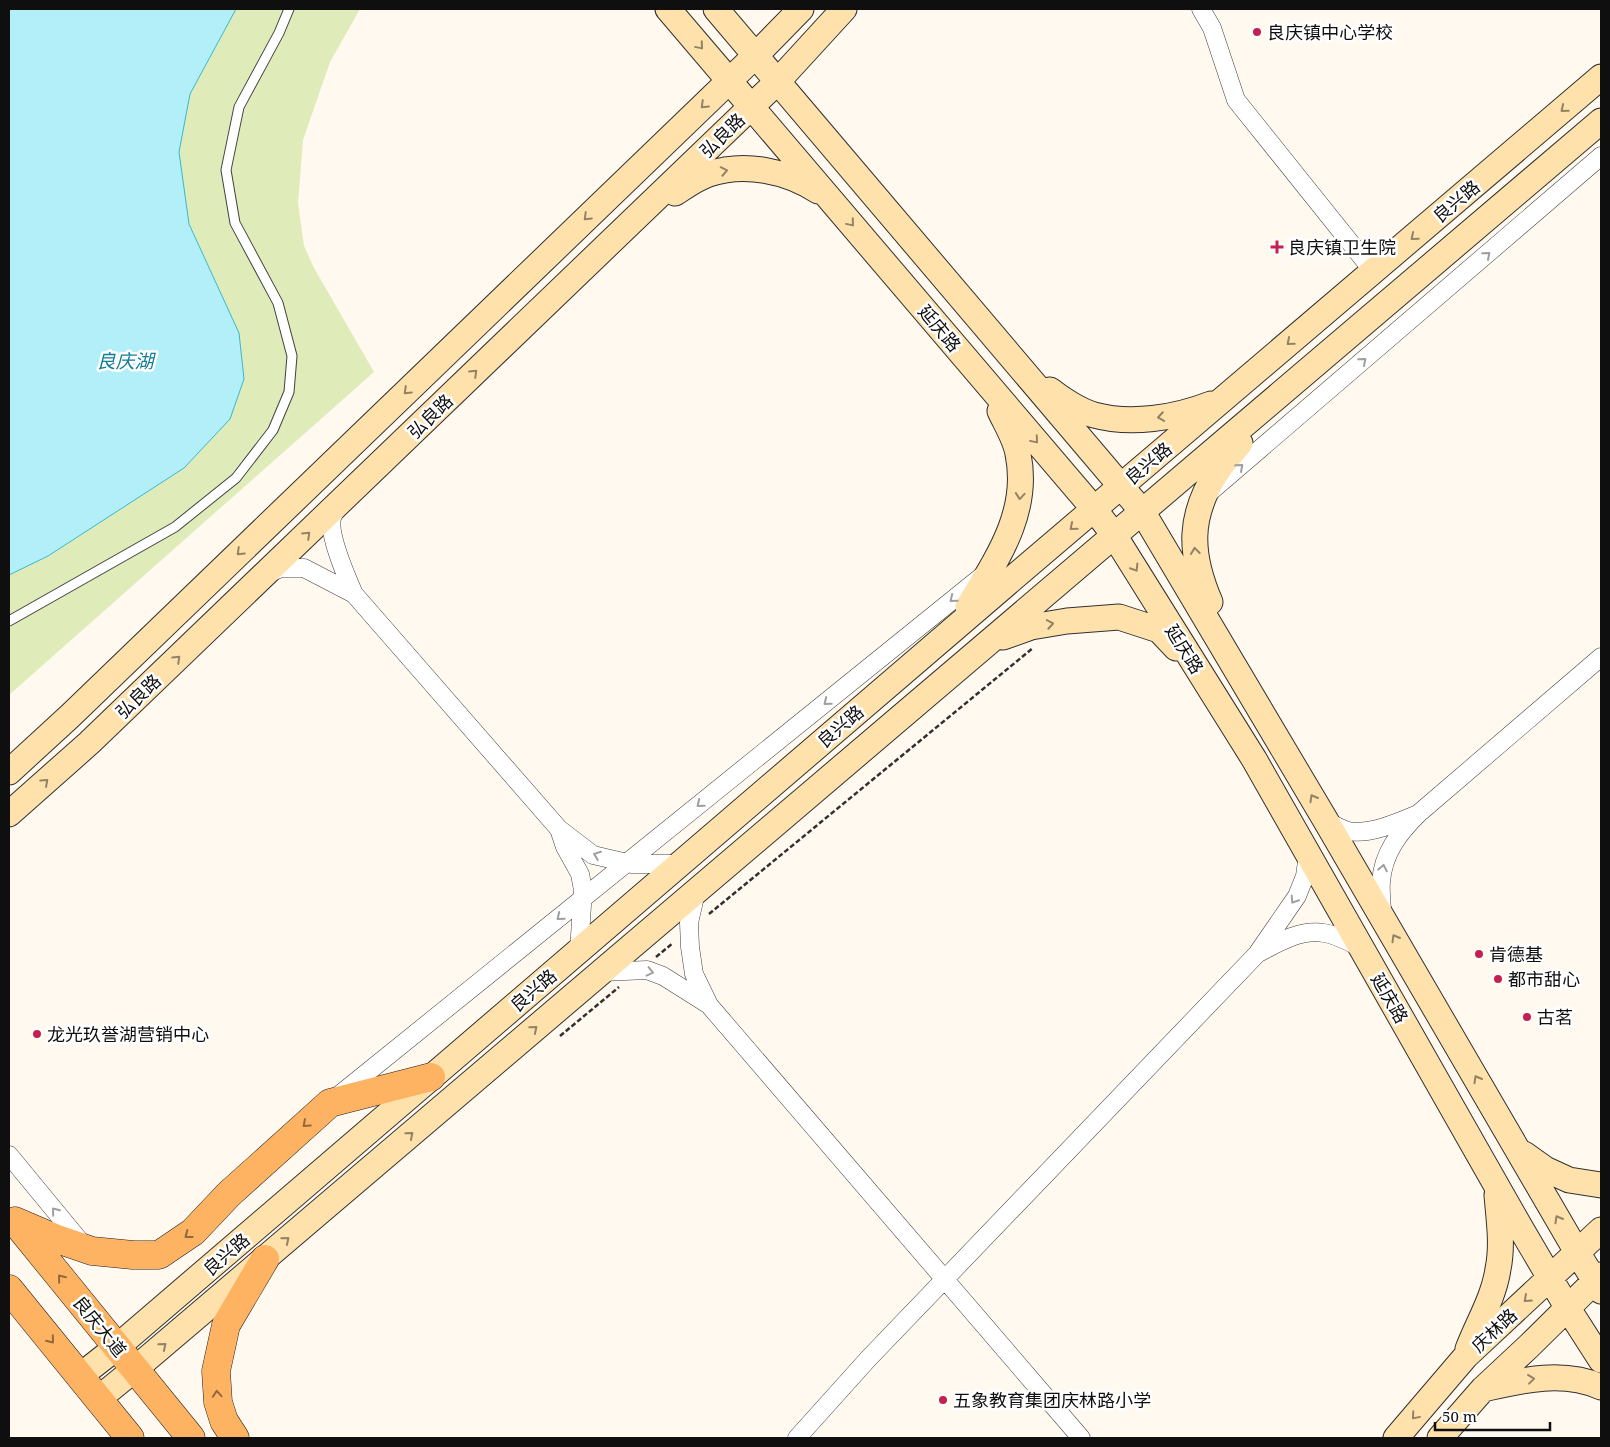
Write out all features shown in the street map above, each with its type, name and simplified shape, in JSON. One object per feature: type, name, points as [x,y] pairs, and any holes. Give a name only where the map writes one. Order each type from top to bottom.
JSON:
[{"type":"main road","points":[[12,1217],[57,1239],[92,1251],[133,1255],[159,1255],[193,1232],[229,1194],[330,1103],[431,1077]]},
{"type":"main road","name":"良庆大道","points":[[12,1217],[191,1438]]},
{"type":"main road","points":[[235,1438],[224,1421],[218,1402],[216,1371],[226,1325],[265,1259]]},
{"type":"main road","points":[[13,1297],[80,1376],[127,1436]]},
{"type":"street","name":"延庆路","points":[[668,9],[1094,509],[1114,535],[1254,759],[1550,1279],[1601,1360]]},
{"type":"street","name":"延庆路","points":[[716,9],[1142,511],[1382,916],[1577,1252],[1599,1282]]},
{"type":"street","name":"弘良路","points":[[9,772],[70,716],[756,55],[801,9]]},
{"type":"street","name":"弘良路","points":[[9,814],[90,743],[778,81],[844,9]]},
{"type":"street","points":[[1201,9],[1212,28],[1236,100],[1373,271]]},
{"type":"street","name":"良兴路","points":[[80,1376],[117,1347],[956,626],[1601,77]]},
{"type":"street","name":"良兴路","points":[[98,1399],[265,1259],[1601,121]]},
{"type":"street","points":[[1203,498],[1601,156]]},
{"type":"street","points":[[622,231],[688,184],[708,174],[731,169],[780,173],[805,183],[832,201]]},
{"type":"street","points":[[1015,360],[1060,398],[1092,415],[1124,420],[1162,417],[1194,410],[1225,398]]},
{"type":"street","points":[[956,626],[1007,539],[1019,504],[1022,479],[1018,452],[988,384]]},
{"type":"street","points":[[1242,678],[1200,580],[1194,551],[1195,527],[1203,498],[1218,470],[1286,389]]},
{"type":"street","points":[[341,501],[332,519],[333,533],[339,559],[354,594],[559,829],[593,855],[627,863],[680,864]]},
{"type":"street","points":[[330,1103],[990,569],[1026,567]]},
{"type":"street","points":[[264,576],[281,568],[304,568],[354,594]]},
{"type":"street","points":[[987,644],[1031,627],[1074,620],[1119,617],[1159,630],[1204,679]]},
{"type":"street","points":[[1382,916],[1381,881],[1386,856],[1400,832],[1418,814],[1601,657]]},
{"type":"street","points":[[1326,821],[1348,831],[1368,830],[1386,827],[1418,814]]},
{"type":"street","points":[[559,829],[565,848],[580,874],[583,890],[579,951]]},
{"type":"street","points":[[797,1438],[868,1359],[1257,954],[1297,896],[1305,876],[1308,854]]},
{"type":"street","points":[[696,892],[689,923],[690,947],[694,974],[710,1005],[1082,1438]]},
{"type":"street","points":[[1257,954],[1291,937],[1307,933],[1324,933],[1361,948]]},
{"type":"street","points":[[602,972],[647,970],[663,976],[710,1005]]},
{"type":"street","points":[[1518,1150],[1545,1169],[1569,1180],[1601,1184]]},
{"type":"street","points":[[9,1154],[85,1248]]},
{"type":"street","points":[[1466,1356],[1490,1297],[1498,1270],[1501,1234],[1496,1185]]},
{"type":"street","name":"庆林路","points":[[1396,1438],[1466,1356],[1601,1230]]},
{"type":"street","name":"庆林路","points":[[1440,1438],[1483,1388],[1529,1346],[1567,1307],[1599,1282]]},
{"type":"street","points":[[1483,1388],[1531,1378],[1562,1378],[1590,1382],[1601,1387]]},
{"type":"lane","points":[[9,621],[175,526],[236,478],[273,430],[290,392],[292,356],[278,303],[235,224],[226,170],[239,107],[279,33],[289,9]]},
{"type":"green space","points":[[9,9],[360,9],[330,62],[303,140],[298,203],[304,246],[314,268],[374,372],[9,695]]},
{"type":"water","name":"良庆湖","points":[[9,9],[236,9],[190,94],[179,152],[189,224],[239,333],[244,379],[230,419],[184,468],[48,556],[9,575]]},
{"type":"place","name":"良庆镇中心学校","points":[[1257,32]]},
{"type":"place","name":"良庆镇卫生院","points":[[1277,247]]},
{"type":"place","name":"肯德基","points":[[1479,954]]},
{"type":"place","name":"都市甜心","points":[[1498,979]]},
{"type":"place","name":"古茗","points":[[1527,1017]]},
{"type":"place","name":"龙光玖誉湖营销中心","points":[[37,1034]]},
{"type":"place","name":"五象教育集团庆林路小学","points":[[943,1400]]}]
